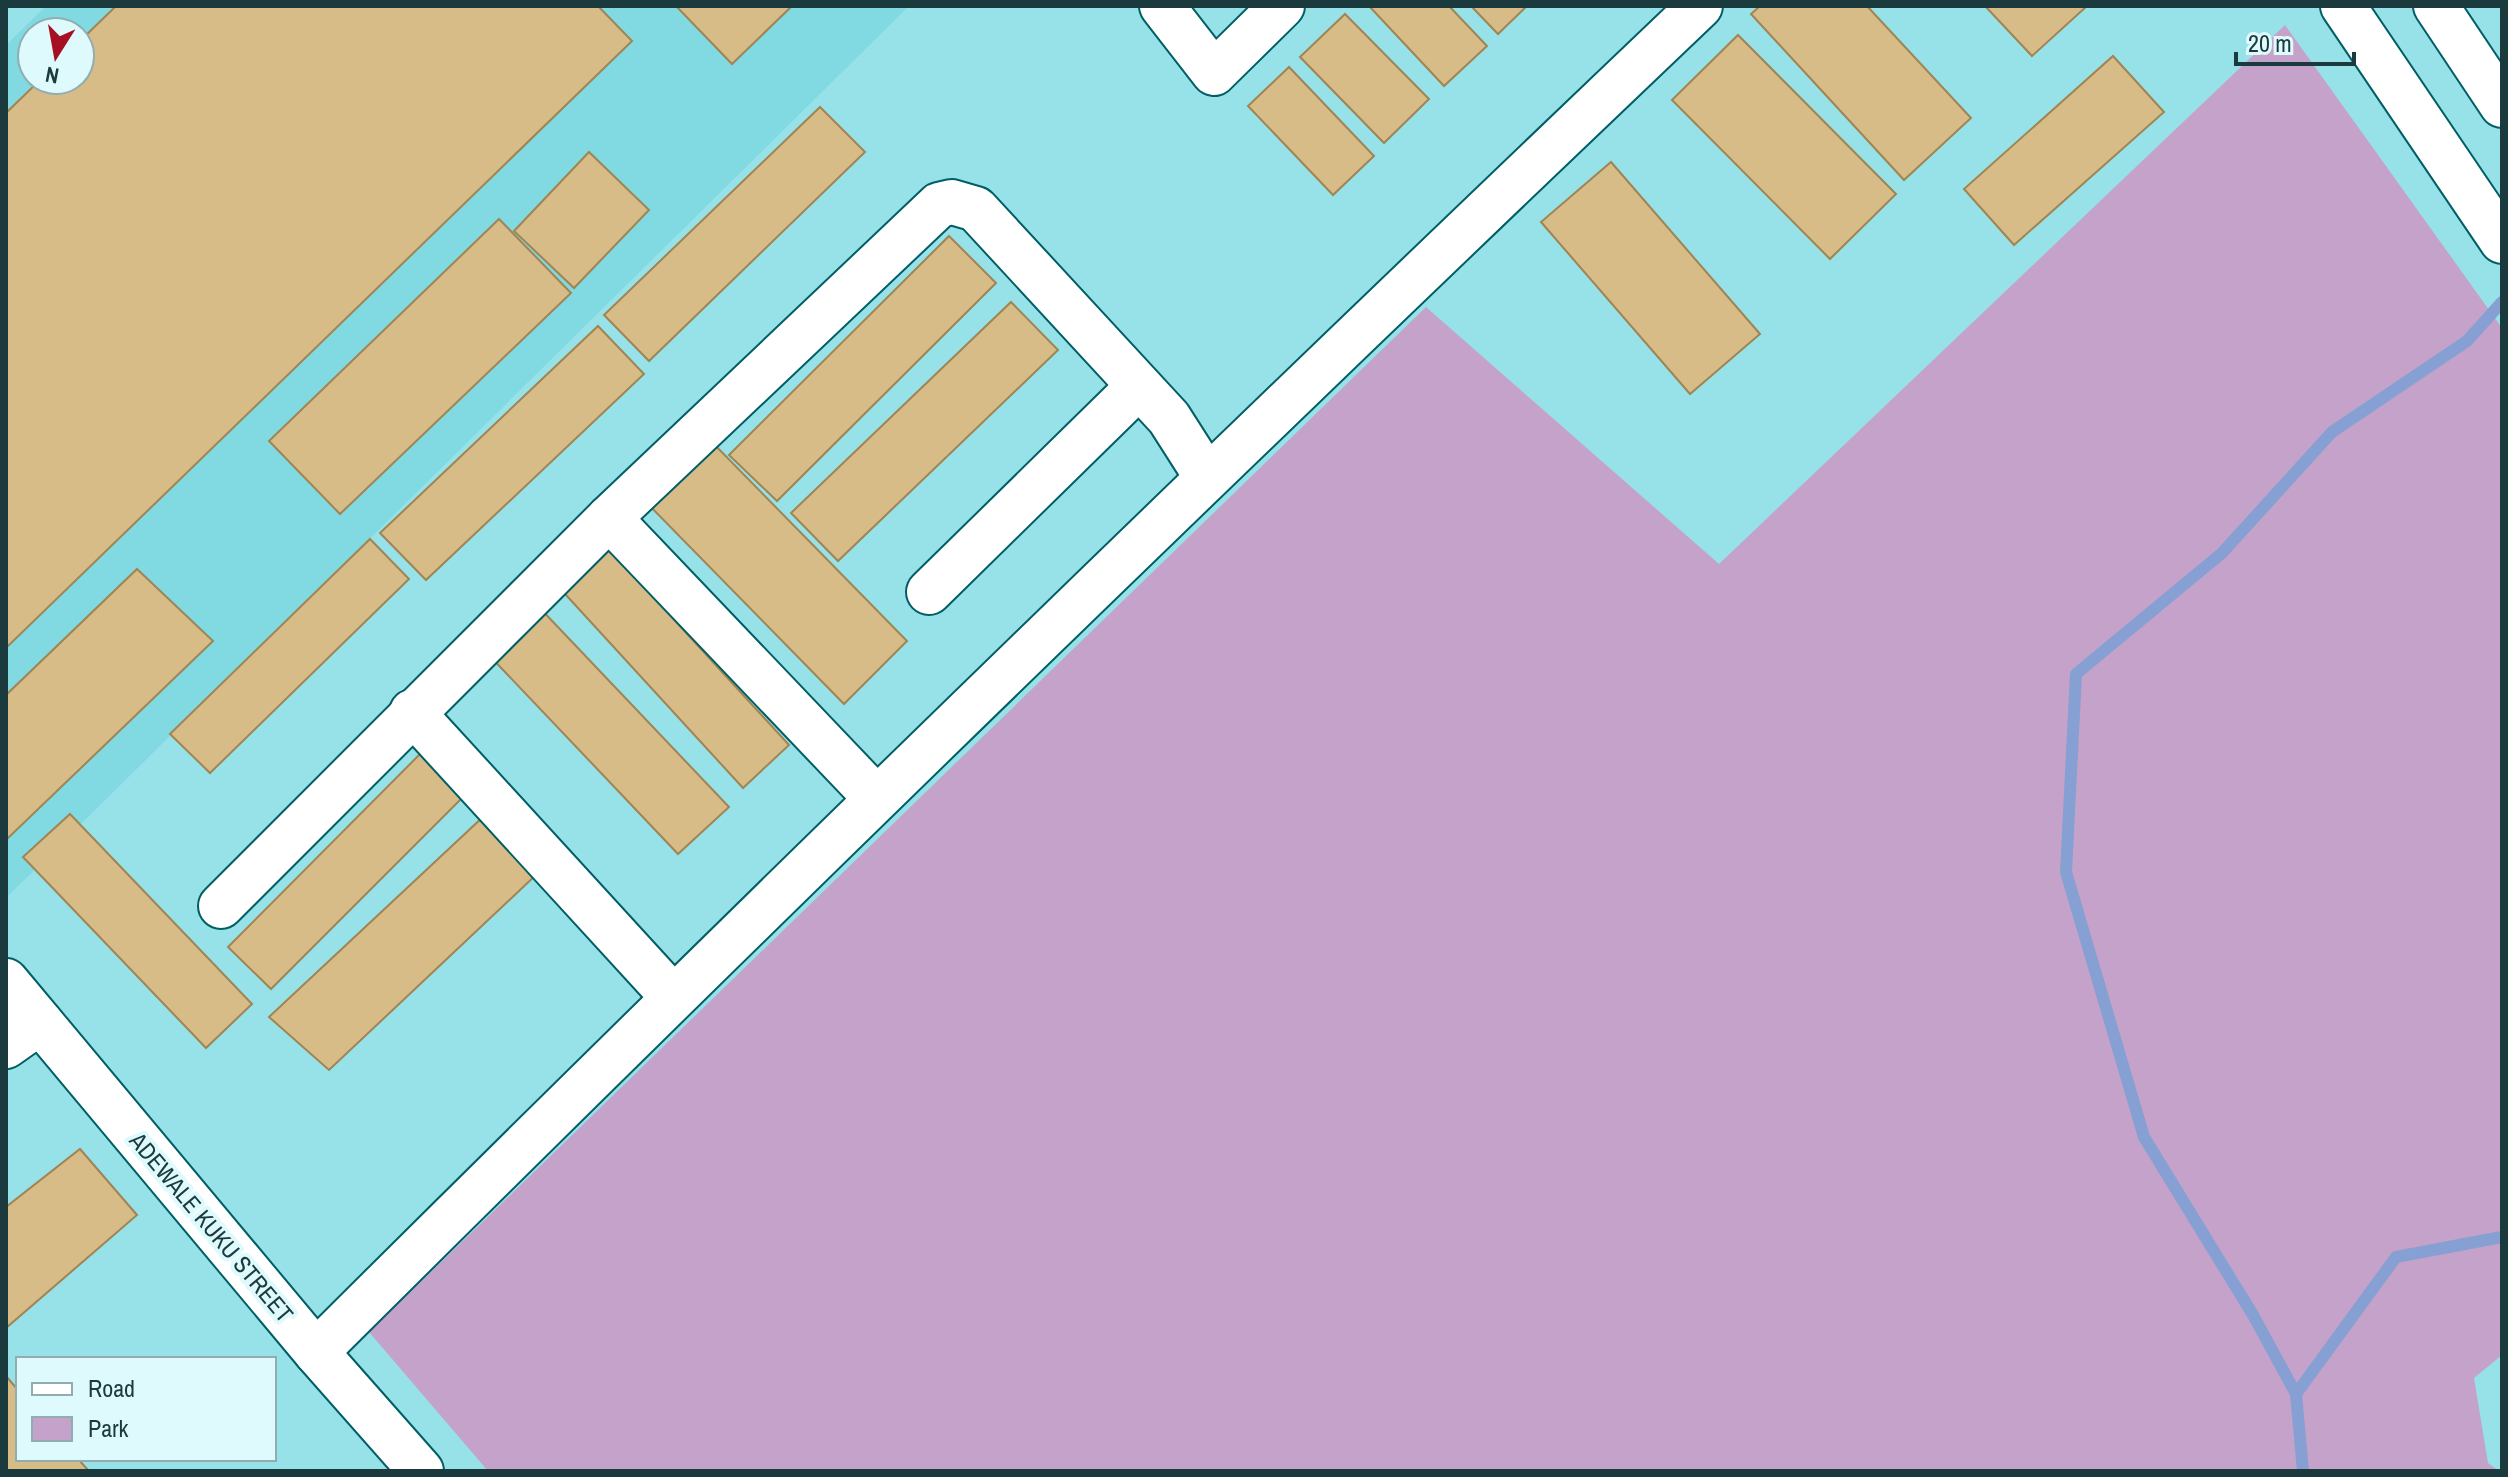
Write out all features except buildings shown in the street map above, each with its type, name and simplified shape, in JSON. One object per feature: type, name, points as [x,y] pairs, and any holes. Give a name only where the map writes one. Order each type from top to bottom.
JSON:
[{"type":"main road","points":[[1162,6],[1214,73],[1282,6]]},
{"type":"main road","points":[[316,1352],[673,997],[1206,476],[1700,6]]},
{"type":"main road","points":[[2343,6],[2502,241]]},
{"type":"main road","points":[[2436,6],[2502,105]]},
{"type":"main road","points":[[221,906],[609,518],[939,205],[952,202],[976,209],[1169,418],[1206,476]]},
{"type":"main road","points":[[929,592],[1138,387]]},
{"type":"main road","points":[[609,518],[876,798]]},
{"type":"main road","points":[[412,712],[673,997]]},
{"type":"main road","name":"ADEWALE KUKU STREET","points":[[6,981],[23,1034],[316,1352],[421,1471]]},
{"type":"shaded area","points":[[46,6],[909,6],[6,898],[6,45],[16,35],[16,96],[96,96],[96,16],[36,16]]},
{"type":"green space","points":[[2285,25],[2502,328],[2502,1355],[2474,1378],[2488,1463],[2499,1471],[488,1471],[369,1332],[1426,307],[1719,564]]},
{"type":"waterway","points":[[2296,1394],[2253,1315],[2144,1137],[2066,872],[2076,674],[2222,553],[2332,432],[2467,341],[2502,302]]},
{"type":"waterway","points":[[2303,1471],[2296,1394],[2396,1257],[2502,1237]]}]
